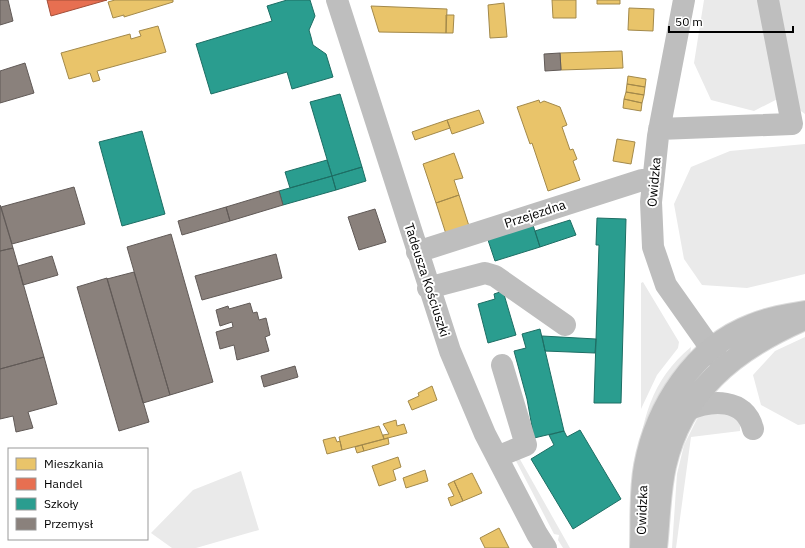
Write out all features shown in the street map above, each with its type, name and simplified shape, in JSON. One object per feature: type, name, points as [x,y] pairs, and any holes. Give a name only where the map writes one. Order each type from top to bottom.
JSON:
[{"type":"main road","points":[[712,349],[752,325],[805,312]]},
{"type":"main road","points":[[656,548],[665,468],[671,446],[682,417],[700,390],[714,374],[757,344],[805,319]]},
{"type":"main road","name":"Owidzka","points":[[641,548],[642,494],[650,442],[661,414],[674,391],[691,368],[712,349]]},
{"type":"street","name":"Tadeusza Kościuszki","points":[[337,0],[428,288],[450,351],[485,434],[546,548]]},
{"type":"street","name":"Owidzka","points":[[684,0],[660,129],[653,180],[651,225],[653,247],[666,285],[724,367]]},
{"type":"street","points":[[660,129],[792,124],[768,0]]},
{"type":"street","name":"Przejezdna","points":[[417,252],[642,180],[653,180]]},
{"type":"street","points":[[428,288],[485,274],[495,276],[565,325]]},
{"type":"street","points":[[497,457],[526,445],[502,365]]},
{"type":"street","points":[[687,410],[703,404],[717,402],[733,406],[745,414],[751,421],[753,429]]},
{"type":"shaded area","points":[[704,0],[805,0],[805,114],[794,106],[793,91],[754,111],[711,100],[694,63]]},
{"type":"shaded area","points":[[805,144],[805,274],[747,288],[702,285],[684,259],[674,204],[691,167],[730,151]]},
{"type":"shaded area","points":[[643,282],[679,342],[678,348],[657,375],[641,409],[641,283]]},
{"type":"shaded area","points":[[805,337],[805,424],[798,425],[761,405],[753,375],[775,351]]},
{"type":"shaded area","points":[[691,347],[690,355],[637,471],[645,418],[650,403],[666,373]]},
{"type":"shaded area","points":[[700,413],[728,413],[740,424],[740,431],[691,437],[676,548],[672,548],[677,474],[684,445]]},
{"type":"shaded area","points":[[517,454],[570,548],[563,548],[558,540],[559,535],[554,534],[515,459]]},
{"type":"shaded area","points":[[241,471],[259,530],[196,548],[172,548],[151,533],[193,490]]},
{"type":"building: Mieszkania","points":[[115,0],[173,0],[173,2],[124,17],[124,15],[113,18],[108,2]]},
{"type":"building: Mieszkania","points":[[552,0],[576,0],[576,18],[553,18]]},
{"type":"building: Mieszkania","points":[[597,0],[620,0],[620,4],[597,4]]},
{"type":"building: Mieszkania","points":[[504,3],[507,37],[490,38],[488,5]]},
{"type":"building: Mieszkania","points":[[371,6],[447,9],[446,33],[379,32]]},
{"type":"building: Mieszkania","points":[[629,8],[654,9],[653,31],[628,30]]},
{"type":"building: Mieszkania","points":[[446,15],[454,15],[453,33],[446,33]]},
{"type":"building: Mieszkania","points":[[158,26],[166,52],[97,71],[100,80],[93,82],[90,73],[69,79],[61,53],[130,34],[131,39],[141,36],[139,31]]},
{"type":"building: Mieszkania","points":[[622,51],[623,68],[561,70],[560,53]]},
{"type":"building: Mieszkania","points":[[628,76],[646,79],[645,87],[627,84]]},
{"type":"building: Mieszkania","points":[[627,84],[645,87],[644,95],[626,92]]},
{"type":"building: Mieszkania","points":[[626,92],[644,95],[642,103],[624,99]]},
{"type":"building: Mieszkania","points":[[624,99],[642,103],[641,111],[623,108]]},
{"type":"building: Mieszkania","points":[[539,100],[540,103],[544,101],[560,107],[567,125],[562,127],[570,150],[573,149],[577,159],[573,161],[580,180],[548,191],[532,143],[530,144],[517,107]]},
{"type":"building: Mieszkania","points":[[479,110],[484,123],[452,134],[447,120]]},
{"type":"building: Mieszkania","points":[[447,120],[450,128],[415,140],[412,132]]},
{"type":"building: Mieszkania","points":[[617,139],[635,142],[631,164],[613,161]]},
{"type":"building: Mieszkania","points":[[454,153],[463,178],[454,180],[459,195],[436,203],[423,164]]},
{"type":"building: Mieszkania","points":[[459,195],[469,226],[446,234],[436,203]]},
{"type":"building: Mieszkania","points":[[432,386],[437,400],[412,410],[408,401],[419,396],[418,393]]},
{"type":"building: Mieszkania","points":[[396,420],[397,426],[404,424],[407,433],[384,439],[383,435],[389,434],[383,424]]},
{"type":"building: Mieszkania","points":[[379,426],[384,439],[342,450],[339,437]]},
{"type":"building: Mieszkania","points":[[335,437],[337,442],[340,441],[342,450],[327,454],[323,440]]},
{"type":"building: Mieszkania","points":[[388,438],[389,444],[364,451],[362,445]]},
{"type":"building: Mieszkania","points":[[362,445],[364,451],[357,453],[355,447]]},
{"type":"building: Mieszkania","points":[[398,457],[401,467],[393,470],[396,480],[379,486],[372,466]]},
{"type":"building: Mieszkania","points":[[425,470],[428,481],[406,488],[403,478]]},
{"type":"building: Mieszkania","points":[[472,473],[482,493],[463,501],[454,481]]},
{"type":"building: Mieszkania","points":[[454,481],[463,501],[451,506],[448,498],[454,496],[448,484]]},
{"type":"building: Mieszkania","points":[[499,528],[509,548],[485,548],[480,538]]},
{"type":"building: Handel","points":[[47,0],[107,0],[51,16]]},
{"type":"building: Szkoły","points":[[287,0],[310,0],[315,16],[309,30],[313,45],[326,54],[333,77],[292,89],[287,72],[211,94],[196,44],[272,21],[267,6]]},
{"type":"building: Szkoły","points":[[340,94],[362,167],[332,176],[310,102]]},
{"type":"building: Szkoły","points":[[142,131],[165,214],[122,226],[99,142]]},
{"type":"building: Szkoły","points":[[327,160],[332,176],[290,188],[285,172]]},
{"type":"building: Szkoły","points":[[362,167],[366,181],[336,190],[332,176]]},
{"type":"building: Szkoły","points":[[332,176],[336,190],[283,205],[279,191]]},
{"type":"building: Szkoły","points":[[597,218],[626,219],[621,403],[594,403],[599,245],[596,245]]},
{"type":"building: Szkoły","points":[[570,220],[576,235],[540,247],[535,231]]},
{"type":"building: Szkoły","points":[[532,222],[540,247],[495,261],[487,237]]},
{"type":"building: Szkoły","points":[[503,291],[516,335],[488,343],[478,304],[495,299],[494,294]]},
{"type":"building: Szkoły","points":[[540,329],[564,431],[534,438],[527,399],[514,351],[526,348],[522,334]]},
{"type":"building: Szkoły","points":[[542,336],[596,339],[595,353],[545,351]]},
{"type":"building: Szkoły","points":[[580,430],[621,499],[573,529],[531,459],[554,445],[549,435],[564,431],[567,437]]},
{"type":"building: Przemysł","points":[[0,0],[8,0],[13,21],[0,25]]},
{"type":"building: Przemysł","points":[[560,53],[561,70],[545,71],[544,54]]},
{"type":"building: Przemysł","points":[[25,63],[34,93],[0,103],[0,71]]},
{"type":"building: Przemysł","points":[[74,187],[85,224],[12,244],[1,207]]},
{"type":"building: Przemysł","points":[[279,191],[283,205],[230,221],[226,207]]},
{"type":"building: Przemysł","points":[[0,205],[13,248],[0,251]]},
{"type":"building: Przemysł","points":[[226,207],[230,221],[182,235],[178,221]]},
{"type":"building: Przemysł","points":[[375,209],[386,242],[359,250],[348,217]]},
{"type":"building: Przemysł","points":[[171,234],[213,382],[170,395],[127,247]]},
{"type":"building: Przemysł","points":[[13,248],[44,357],[0,369],[0,251]]},
{"type":"building: Przemysł","points":[[276,254],[282,278],[202,300],[195,276]]},
{"type":"building: Przemysł","points":[[52,256],[58,275],[23,285],[18,266]]},
{"type":"building: Przemysł","points":[[134,272],[170,395],[143,403],[107,279]]},
{"type":"building: Przemysł","points":[[107,278],[149,422],[119,431],[77,287]]},
{"type":"building: Przemysł","points":[[250,303],[253,313],[257,312],[259,320],[266,318],[270,335],[265,337],[269,351],[237,360],[234,345],[220,349],[216,332],[233,327],[232,322],[220,326],[216,310],[228,306],[229,309]]},
{"type":"building: Przemysł","points":[[44,357],[57,404],[28,412],[33,428],[16,432],[13,416],[0,419],[0,369]]},
{"type":"building: Przemysł","points":[[295,366],[298,377],[264,387],[261,376]]}]
